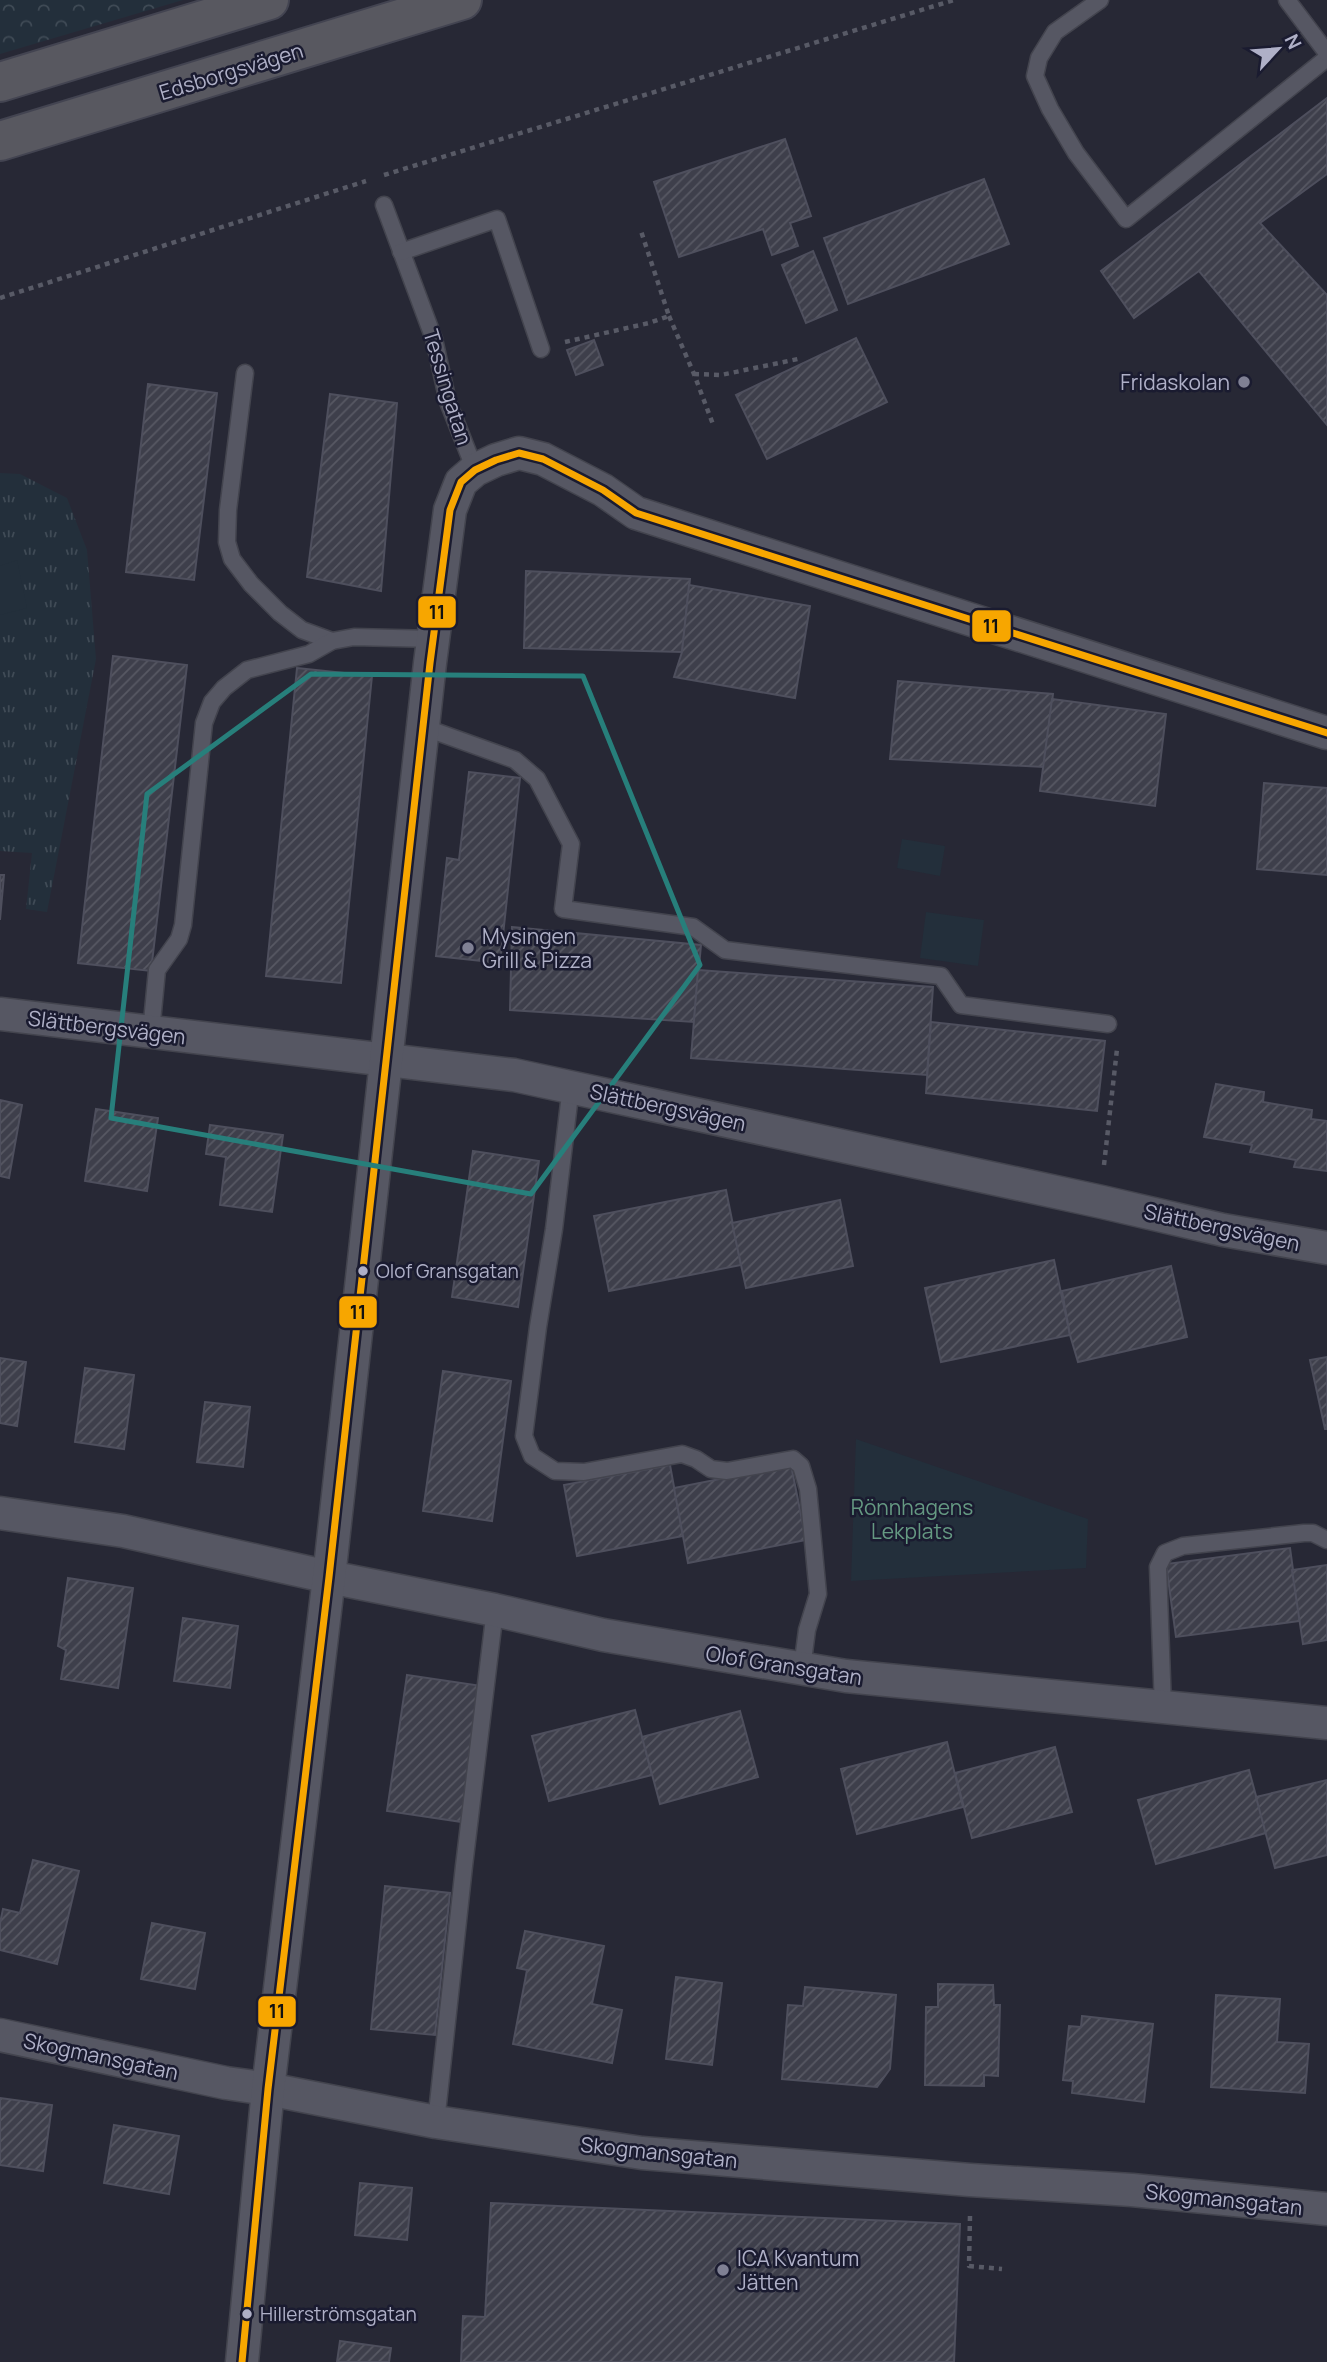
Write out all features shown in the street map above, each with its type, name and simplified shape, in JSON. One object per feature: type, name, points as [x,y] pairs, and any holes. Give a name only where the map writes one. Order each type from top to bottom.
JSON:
[{"type":"highway","points":[[0,82],[269,0]]},
{"type":"highway","name":"Edsborgsvägen","points":[[0,141],[462,0]]},
{"type":"street","points":[[475,470],[519,453],[544,459],[603,490],[636,513],[1327,733]]},
{"type":"street","name":"Tessingatan","points":[[242,2362],[268,2088],[329,1577],[433,639],[450,510],[461,482],[475,470]]},
{"type":"street","name":"Slättbergsvägen","points":[[0,1014],[514,1075],[1223,1230],[1327,1248]]},
{"type":"street","name":"Olof Gransgatan","points":[[0,1513],[122,1531],[603,1635],[846,1676],[1327,1723]]},
{"type":"street","name":"Skogmansgatan","points":[[0,2035],[226,2083],[268,2088],[436,2122],[642,2154],[1132,2190],[1327,2209]]},
{"type":"lane","points":[[1100,0],[1055,32],[1039,58],[1035,76],[1076,153],[1126,219],[1327,56],[1287,0]]},
{"type":"lane","name":"Tessingatan","points":[[384,205],[434,339],[448,402],[475,470]]},
{"type":"lane","points":[[401,252],[497,219],[541,349]]},
{"type":"lane","points":[[245,373],[228,510],[227,542],[232,559],[251,584],[280,614],[303,630],[332,641]]},
{"type":"lane","points":[[151,1032],[157,970],[180,939],[183,925],[204,723],[212,702],[224,688],[247,670],[309,654],[332,641],[354,637],[433,639]]},
{"type":"lane","points":[[423,727],[515,760],[537,779],[571,844],[563,909],[693,927],[725,950],[941,976],[961,1004],[1108,1024]]},
{"type":"lane","points":[[571,1086],[554,1229],[524,1436],[532,1456],[555,1471],[584,1472],[682,1454],[696,1459],[710,1469],[727,1471],[793,1459],[801,1466],[808,1489],[817,1594],[807,1630],[802,1668]]},
{"type":"lane","points":[[1163,1708],[1158,1567],[1165,1553],[1184,1546],[1304,1533],[1312,1533],[1327,1540]]},
{"type":"lane","points":[[436,2122],[495,1610]]},
{"type":"path","points":[[383,176],[954,0]]},
{"type":"path","points":[[0,298],[370,180]]},
{"type":"path","points":[[640,228],[669,316],[714,427]]},
{"type":"path","points":[[541,349],[669,316]]},
{"type":"path","points":[[694,374],[721,375],[798,359]]},
{"type":"path","points":[[1102,1202],[1107,1130],[1119,1038],[1108,1024]]},
{"type":"path","points":[[970,2180],[969,2266],[1002,2269]]},
{"type":"highlighted area","points":[[311,674],[583,676],[700,965],[531,1194],[111,1118],[147,794]]},
{"type":"green space","points":[[0,0],[183,0],[0,54]]},
{"type":"green space","points":[[0,473],[20,474],[67,498],[87,550],[96,659],[47,912],[26,909],[32,853],[0,851]]},
{"type":"green space","points":[[17,560],[27,608],[0,615],[0,566]]},
{"type":"green space","points":[[902,839],[945,846],[940,876],[897,868]]},
{"type":"green space","points":[[926,912],[984,920],[978,966],[920,958]]},
{"type":"green space","name":"Rönnhagens Lekplats","points":[[856,1439],[1088,1519],[1086,1568],[851,1581]]},
{"type":"building","points":[[1327,98],[1327,174],[1260,223],[1327,295],[1327,425],[1199,271],[1134,318],[1101,271]]},
{"type":"building","points":[[785,139],[811,216],[790,223],[798,246],[772,255],[763,229],[679,257],[654,182]]},
{"type":"building","points":[[984,179],[1009,244],[848,304],[824,238]]},
{"type":"building","points":[[813,251],[837,310],[806,323],[782,265]]},
{"type":"building","points":[[856,338],[887,402],[767,459],[736,395]]},
{"type":"building","points":[[594,340],[603,365],[576,375],[567,350]]},
{"type":"building","points":[[148,384],[217,393],[194,580],[126,572]]},
{"type":"building","points":[[330,394],[397,403],[381,591],[307,577]]},
{"type":"building","points":[[526,571],[690,579],[682,652],[524,648]]},
{"type":"building","points":[[689,585],[810,606],[795,698],[674,677],[682,652]]},
{"type":"building","points":[[113,656],[187,665],[151,971],[78,963]]},
{"type":"building","points":[[297,668],[372,676],[341,983],[266,976]]},
{"type":"building","points":[[898,681],[1053,694],[1044,767],[890,759]]},
{"type":"building","points":[[1052,699],[1166,714],[1155,806],[1040,791]]},
{"type":"building","points":[[469,772],[520,778],[500,963],[436,956],[447,858],[459,860]]},
{"type":"building","points":[[1264,783],[1327,788],[1327,875],[1257,869]]},
{"type":"building","points":[[0,875],[4,875],[0,920]]},
{"type":"building","points":[[512,927],[701,945],[694,1022],[510,1010]]},
{"type":"building","points":[[698,970],[933,987],[927,1075],[691,1058]]},
{"type":"building","points":[[931,1022],[1105,1041],[1097,1111],[926,1093]]},
{"type":"building","points":[[1216,1084],[1264,1092],[1263,1102],[1312,1110],[1311,1119],[1327,1121],[1327,1171],[1294,1167],[1296,1160],[1250,1152],[1252,1145],[1204,1137]]},
{"type":"building","points":[[0,1100],[22,1105],[9,1178],[0,1176]]},
{"type":"building","points":[[96,1109],[158,1118],[147,1191],[85,1181]]},
{"type":"building","points":[[210,1125],[283,1135],[272,1212],[220,1205],[226,1157],[206,1154]]},
{"type":"building","points":[[473,1151],[539,1161],[518,1307],[452,1297]]},
{"type":"building","points":[[726,1190],[741,1265],[609,1291],[594,1216]]},
{"type":"building","points":[[840,1200],[853,1266],[746,1288],[732,1223]]},
{"type":"building","points":[[1054,1260],[1070,1335],[941,1362],[925,1288]]},
{"type":"building","points":[[1171,1266],[1187,1337],[1078,1362],[1062,1291]]},
{"type":"building","points":[[1327,1357],[1327,1429],[1325,1429],[1310,1360]]},
{"type":"building","points":[[0,1358],[26,1362],[17,1426],[0,1423]]},
{"type":"building","points":[[85,1368],[134,1375],[124,1449],[75,1442]]},
{"type":"building","points":[[443,1371],[511,1381],[492,1521],[423,1511]]},
{"type":"building","points":[[205,1402],[250,1407],[243,1467],[197,1462]]},
{"type":"building","points":[[670,1465],[683,1536],[577,1556],[564,1485]]},
{"type":"building","points":[[791,1465],[806,1540],[688,1563],[674,1488]]},
{"type":"building","points":[[1290,1548],[1300,1621],[1176,1637],[1166,1564]]},
{"type":"building","points":[[1327,1565],[1327,1640],[1303,1644],[1292,1570]]},
{"type":"building","points":[[68,1578],[133,1588],[118,1688],[61,1679],[66,1650],[58,1646]]},
{"type":"building","points":[[183,1618],[238,1626],[230,1688],[174,1681]]},
{"type":"building","points":[[407,1675],[482,1686],[462,1822],[387,1811]]},
{"type":"building","points":[[635,1710],[652,1775],[549,1801],[532,1736]]},
{"type":"building","points":[[740,1711],[758,1777],[660,1804],[642,1737]]},
{"type":"building","points":[[947,1742],[963,1807],[857,1834],[841,1769]]},
{"type":"building","points":[[1055,1747],[1072,1812],[972,1838],[955,1773]]},
{"type":"building","points":[[1249,1770],[1266,1833],[1156,1864],[1138,1800]]},
{"type":"building","points":[[1327,1780],[1327,1855],[1275,1868],[1256,1797]]},
{"type":"building","points":[[33,1860],[79,1871],[57,1964],[0,1950],[3,1909],[20,1913]]},
{"type":"building","points":[[385,1886],[450,1893],[435,2035],[371,2029]]},
{"type":"building","points":[[152,1923],[205,1933],[195,1989],[141,1979]]},
{"type":"building","points":[[525,1931],[604,1946],[592,2004],[622,2010],[612,2063],[513,2044],[527,1970],[517,1968]]},
{"type":"building","points":[[676,1977],[722,1983],[712,2065],[666,2059]]},
{"type":"building","points":[[938,1984],[993,1985],[994,2005],[1000,2005],[998,2076],[984,2075],[984,2086],[925,2085],[926,2007],[938,2007]]},
{"type":"building","points":[[805,1987],[896,1995],[890,2069],[877,2087],[782,2079],[788,2005],[803,2006]]},
{"type":"building","points":[[1216,1995],[1280,1999],[1277,2042],[1309,2044],[1305,2093],[1211,2087]]},
{"type":"building","points":[[1082,2016],[1153,2024],[1144,2102],[1072,2093],[1073,2081],[1063,2080],[1069,2026],[1081,2027]]},
{"type":"building","points":[[0,2098],[52,2105],[43,2171],[0,2165]]},
{"type":"building","points":[[114,2125],[179,2136],[169,2194],[104,2183]]},
{"type":"building","points":[[360,2183],[412,2188],[407,2240],[355,2235]]},
{"type":"building","name":"ICA Kvantum Jätten","points":[[491,2203],[960,2224],[954,2362],[461,2362],[463,2316],[485,2317]]},
{"type":"building","points":[[340,2341],[391,2348],[389,2362],[337,2362]]},
{"type":"transit line","name":"11","points":[[242,2362],[268,2089],[329,1577],[430,663],[450,510],[461,482],[475,470],[519,453],[543,459],[603,490],[636,513],[1327,733]]},
{"type":"place","name":"Fridaskolan","points":[[1244,382]]},
{"type":"place","name":"Mysingen Grill & Pizza","points":[[468,948]]},
{"type":"place","name":"Olof Gransgatan","points":[[363,1271]]},
{"type":"place","name":"ICA Kvantum Jätten","points":[[723,2270]]},
{"type":"place","name":"Hillerströmsgatan","points":[[247,2314]]}]
